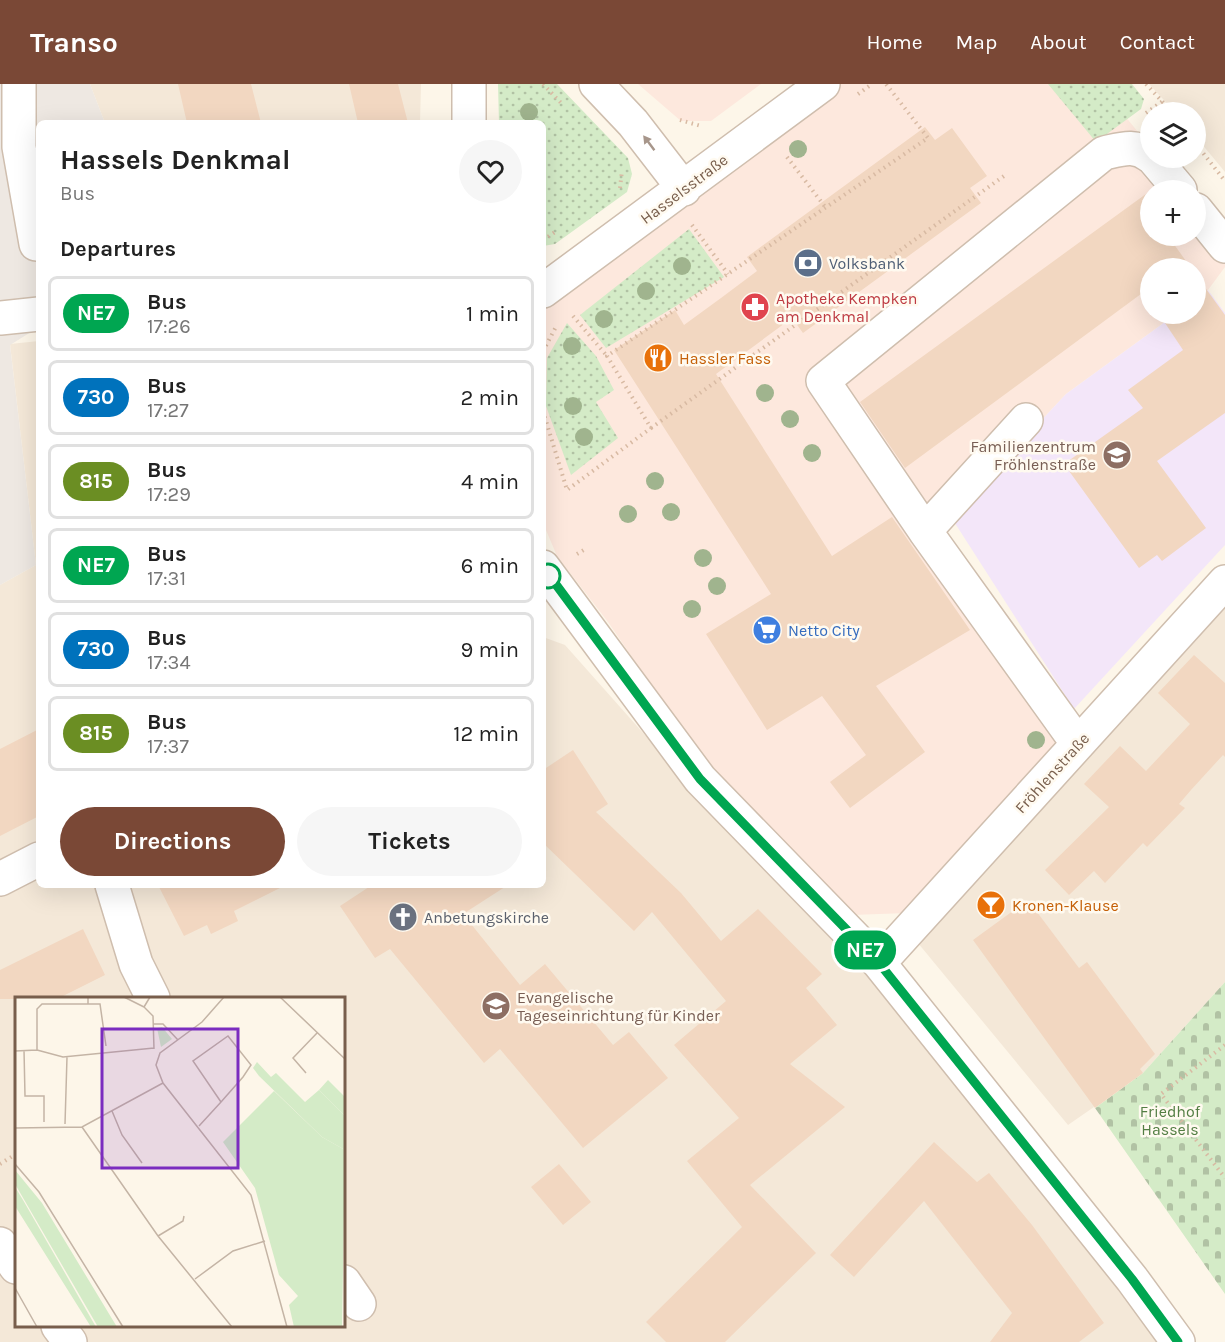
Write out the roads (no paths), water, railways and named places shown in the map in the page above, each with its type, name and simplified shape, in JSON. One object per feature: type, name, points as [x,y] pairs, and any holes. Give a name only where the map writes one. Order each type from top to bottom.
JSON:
[{"type":"street","points":[[19,84],[19,147],[36,244]]},
{"type":"street","points":[[469,84],[469,120]]},
{"type":"street","points":[[596,84],[633,123],[684,189]]},
{"type":"street","name":"Hasselsstraße","points":[[546,289],[823,84]]},
{"type":"street","points":[[1078,744],[925,531],[823,381],[1104,153],[1125,148],[1140,148]]},
{"type":"street","points":[[1161,168],[1172,180]]},
{"type":"street","points":[[1206,222],[1225,246]]},
{"type":"street","points":[[0,318],[36,314]]},
{"type":"street","points":[[925,531],[1026,420]]},
{"type":"street","points":[[546,575],[700,779],[879,963],[1132,1279],[1178,1342]]},
{"type":"street","name":"Fröhlenstraße","points":[[879,963],[1225,582]]},
{"type":"street","points":[[0,879],[36,861]]},
{"type":"street","points":[[113,888],[136,964],[152,997]]},
{"type":"street","points":[[0,1244],[15,1266]]},
{"type":"street","points":[[59,1327],[70,1342]]},
{"type":"place","name":"Volksbank","points":[[808,263]]},
{"type":"place","name":"Apotheke Kempken am Denkmal","points":[[755,307]]},
{"type":"place","name":"Hassler Fass","points":[[658,358]]},
{"type":"place","name":"Familienzentrum Fröhlenstraße","points":[[1117,455]]},
{"type":"place","name":"Netto City","points":[[767,630]]},
{"type":"place","name":"Kronen-Klause","points":[[991,905]]},
{"type":"place","name":"Anbetungskirche","points":[[403,917]]},
{"type":"place","name":"Evangelische Tageseinrichtung für Kinder","points":[[496,1006]]},
{"type":"park label","name":"Friedhof Hassels","points":[[1170,1120]]}]
